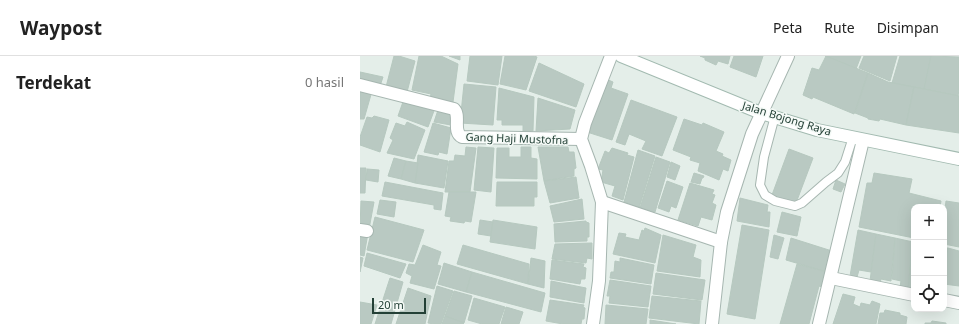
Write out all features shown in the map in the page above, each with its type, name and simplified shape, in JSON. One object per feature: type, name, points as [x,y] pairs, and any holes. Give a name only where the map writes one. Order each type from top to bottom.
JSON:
[{"type":"street","points":[[593,324],[599,281],[602,202],[581,140],[585,123],[611,56]]},
{"type":"street","name":"Jalan Bojong Raya","points":[[621,56],[762,113],[817,130],[959,159]]},
{"type":"street","points":[[712,324],[721,242],[727,212],[752,134],[788,56]]},
{"type":"street","name":"Gang Haji Mustofna","points":[[360,85],[454,109],[457,112],[459,136],[462,137],[581,140]]},
{"type":"street","points":[[820,324],[831,278],[858,139]]},
{"type":"street","points":[[602,202],[721,242]]},
{"type":"street","points":[[831,278],[911,293]]},
{"type":"street","points":[[947,301],[959,303]]},
{"type":"lane","points":[[775,116],[764,157],[760,185],[765,195],[775,201],[795,206],[802,204],[838,173],[858,139]]},
{"type":"building","points":[[394,56],[415,61],[407,92],[386,87]]},
{"type":"building","points":[[419,56],[441,56],[458,64],[453,102],[430,99],[431,94],[412,90]]},
{"type":"building","points":[[449,56],[460,56],[460,60]]},
{"type":"building","points":[[470,56],[502,56],[498,85],[467,81]]},
{"type":"building","points":[[505,56],[537,57],[526,90],[500,84]]},
{"type":"building","points":[[700,56],[730,56],[728,64],[718,61],[716,65]]},
{"type":"building","points":[[734,56],[763,56],[756,77],[730,67]]},
{"type":"building","points":[[825,56],[861,56],[856,69]]},
{"type":"building","points":[[826,56],[868,73],[854,114],[813,97],[812,99],[803,95],[812,68],[819,70]]},
{"type":"building","points":[[864,56],[897,56],[890,81],[859,68]]},
{"type":"building","points":[[900,56],[931,56],[924,89],[892,83]]},
{"type":"building","points":[[931,56],[959,57],[958,96],[924,89]]},
{"type":"building","points":[[539,63],[584,84],[576,107],[529,91]]},
{"type":"building","points":[[360,72],[383,77],[380,86],[360,82]]},
{"type":"building","points":[[868,73],[888,82],[914,87],[906,125],[880,119],[879,121],[868,119],[855,113]]},
{"type":"building","points":[[606,79],[613,82],[611,88],[628,94],[612,140],[587,132]]},
{"type":"building","points":[[464,84],[496,87],[493,125],[460,123]]},
{"type":"building","points":[[914,87],[959,96],[959,133],[906,125]]},
{"type":"building","points":[[360,88],[372,91],[364,119],[360,119]]},
{"type":"building","points":[[499,88],[534,97],[533,131],[523,131],[523,125],[502,125],[502,120],[497,120]]},
{"type":"building","points":[[538,98],[575,110],[570,129],[536,131]]},
{"type":"building","points":[[404,99],[435,108],[428,127],[398,116]]},
{"type":"building","points":[[631,100],[677,117],[662,156],[642,149],[646,141],[629,134],[625,145],[616,142]]},
{"type":"building","points":[[438,110],[453,113],[451,125],[434,122]]},
{"type":"building","points":[[374,116],[389,120],[380,152],[360,145],[360,137],[367,117],[372,118]]},
{"type":"building","points":[[684,119],[702,125],[703,123],[724,132],[716,151],[723,154],[722,156],[731,160],[728,171],[723,169],[719,180],[698,171],[700,163],[690,160],[691,157],[673,150]]},
{"type":"building","points":[[407,122],[425,130],[414,159],[387,153],[393,140],[390,138],[396,123],[405,126]]},
{"type":"building","points":[[433,123],[451,128],[447,154],[439,152],[438,155],[424,152]]},
{"type":"building","points":[[466,147],[476,148],[470,192],[445,192],[449,161],[454,161],[455,155],[465,156]]},
{"type":"building","points":[[478,147],[494,148],[491,192],[474,190]]},
{"type":"building","points":[[521,147],[531,147],[531,158],[537,159],[537,179],[496,178],[497,148],[509,148],[509,157],[521,157]]},
{"type":"building","points":[[538,147],[568,147],[569,152],[574,152],[576,168],[574,169],[574,176],[544,181]]},
{"type":"building","points":[[612,148],[628,153],[627,155],[634,157],[623,200],[612,196],[615,186],[601,182],[603,170],[598,169],[605,151],[609,153]]},
{"type":"building","points":[[789,149],[813,158],[796,203],[772,195]]},
{"type":"building","points":[[638,150],[655,156],[639,208],[624,202]]},
{"type":"building","points":[[418,155],[448,161],[444,188],[415,183]]},
{"type":"building","points":[[656,157],[670,162],[655,212],[640,208]]},
{"type":"building","points":[[394,158],[406,161],[401,179],[388,176]]},
{"type":"building","points":[[406,161],[418,163],[415,183],[401,179]]},
{"type":"building","points":[[671,162],[680,166],[675,180],[667,177]]},
{"type":"building","points":[[360,168],[366,168],[365,193],[360,193]]},
{"type":"building","points":[[367,169],[379,170],[378,182],[366,180]]},
{"type":"building","points":[[694,173],[704,176],[700,184],[691,182]]},
{"type":"building","points":[[874,173],[912,179],[909,193],[941,201],[940,204],[911,204],[911,237],[859,227],[867,183],[872,183]]},
{"type":"building","points":[[576,177],[579,198],[550,203],[544,181]]},
{"type":"building","points":[[836,180],[845,184],[841,192],[833,189]]},
{"type":"building","points":[[667,181],[683,187],[676,208],[671,206],[669,212],[658,208]]},
{"type":"building","points":[[385,182],[443,193],[441,210],[434,209],[434,205],[382,196]]},
{"type":"building","points":[[497,182],[537,182],[537,197],[534,197],[534,206],[496,206]]},
{"type":"building","points":[[690,183],[714,190],[712,194],[715,195],[712,203],[716,205],[712,220],[701,217],[698,226],[678,220]]},
{"type":"building","points":[[449,192],[476,192],[471,222],[465,221],[464,223],[450,221],[451,217],[445,216]]},
{"type":"building","points":[[740,198],[768,205],[767,212],[770,212],[769,227],[737,221]]},
{"type":"building","points":[[582,199],[584,219],[554,222],[550,206]]},
{"type":"building","points":[[380,200],[396,202],[394,217],[377,214]]},
{"type":"building","points":[[361,201],[374,202],[369,229],[360,228]]},
{"type":"building","points":[[946,201],[959,203],[959,247],[947,245],[947,204],[946,204]]},
{"type":"building","points":[[782,212],[801,217],[797,236],[777,232]]},
{"type":"building","points":[[375,217],[424,230],[413,262],[367,250]]},
{"type":"building","points":[[480,220],[493,222],[491,236],[478,234]]},
{"type":"building","points":[[493,220],[537,227],[535,249],[490,242]]},
{"type":"building","points":[[586,221],[589,223],[589,237],[587,237],[587,241],[555,242],[554,224]]},
{"type":"building","points":[[742,225],[769,230],[755,319],[727,314]]},
{"type":"building","points":[[645,228],[661,235],[655,263],[613,254],[619,233],[626,234],[625,237],[639,240],[642,230],[644,231]]},
{"type":"building","points":[[858,230],[876,234],[871,272],[859,270],[857,277],[850,276]]},
{"type":"building","points":[[360,232],[368,233],[364,256],[360,255]]},
{"type":"building","points":[[876,234],[895,238],[891,281],[881,279],[880,283],[870,281]]},
{"type":"building","points":[[663,235],[696,245],[693,257],[701,260],[700,277],[657,271]]},
{"type":"building","points":[[774,235],[784,238],[778,259],[770,257]]},
{"type":"building","points":[[791,238],[832,251],[827,272],[786,260]]},
{"type":"building","points":[[895,238],[911,242],[911,260],[908,288],[900,287],[901,281],[892,279]]},
{"type":"building","points":[[592,243],[592,259],[587,258],[586,263],[552,259],[555,244]]},
{"type":"building","points":[[423,245],[441,252],[437,265],[441,266],[434,289],[410,283],[412,276],[406,273],[409,264],[415,265]]},
{"type":"building","points":[[463,245],[529,264],[528,284],[457,264]]},
{"type":"building","points":[[948,248],[959,251],[959,286],[947,284]]},
{"type":"building","points":[[367,253],[406,264],[400,278],[364,266]]},
{"type":"building","points":[[360,257],[363,258],[360,272]]},
{"type":"building","points":[[531,258],[545,261],[544,288],[528,284]]},
{"type":"building","points":[[620,258],[654,265],[651,284],[610,278],[611,272],[614,272],[615,261],[620,262]]},
{"type":"building","points":[[552,260],[584,264],[583,267],[586,268],[585,279],[581,279],[580,284],[550,279]]},
{"type":"building","points":[[911,260],[911,288],[908,288]]},
{"type":"building","points":[[444,263],[472,272],[466,292],[438,284]]},
{"type":"building","points":[[797,264],[827,272],[822,287],[819,286],[809,324],[780,324]]},
{"type":"building","points":[[472,272],[545,293],[541,312],[466,292]]},
{"type":"building","points":[[656,273],[705,280],[702,300],[653,294]]},
{"type":"building","points":[[390,278],[403,282],[391,324],[375,324]]},
{"type":"building","points":[[610,280],[651,286],[648,307],[609,303],[610,296],[607,296]]},
{"type":"building","points":[[551,281],[586,288],[584,303],[550,297]]},
{"type":"building","points":[[437,286],[453,291],[441,324],[428,323]]},
{"type":"building","points":[[408,288],[431,296],[425,324],[396,324]]},
{"type":"building","points":[[454,291],[472,296],[464,323],[445,316]]},
{"type":"building","points":[[843,294],[855,297],[853,304],[860,307],[861,303],[870,305],[872,301],[880,304],[876,324],[833,324]]},
{"type":"building","points":[[652,296],[701,301],[699,324],[649,318]]},
{"type":"building","points":[[474,298],[505,307],[499,324],[482,324],[468,320]]},
{"type":"building","points":[[550,300],[584,305],[584,319],[582,319],[581,324],[563,324],[546,321]]},
{"type":"building","points":[[360,302],[377,305],[371,324],[360,324]]},
{"type":"building","points":[[606,305],[648,309],[646,324],[605,324]]},
{"type":"building","points":[[506,307],[523,312],[519,324],[501,324]]},
{"type":"building","points":[[885,310],[900,313],[900,315],[907,317],[906,324],[878,324],[880,313],[884,313]]},
{"type":"building","points":[[445,316],[464,323],[442,324]]},
{"type":"building","points":[[650,320],[676,324],[650,324]]},
{"type":"building","points":[[932,321],[946,324],[925,324],[931,323]]}]
